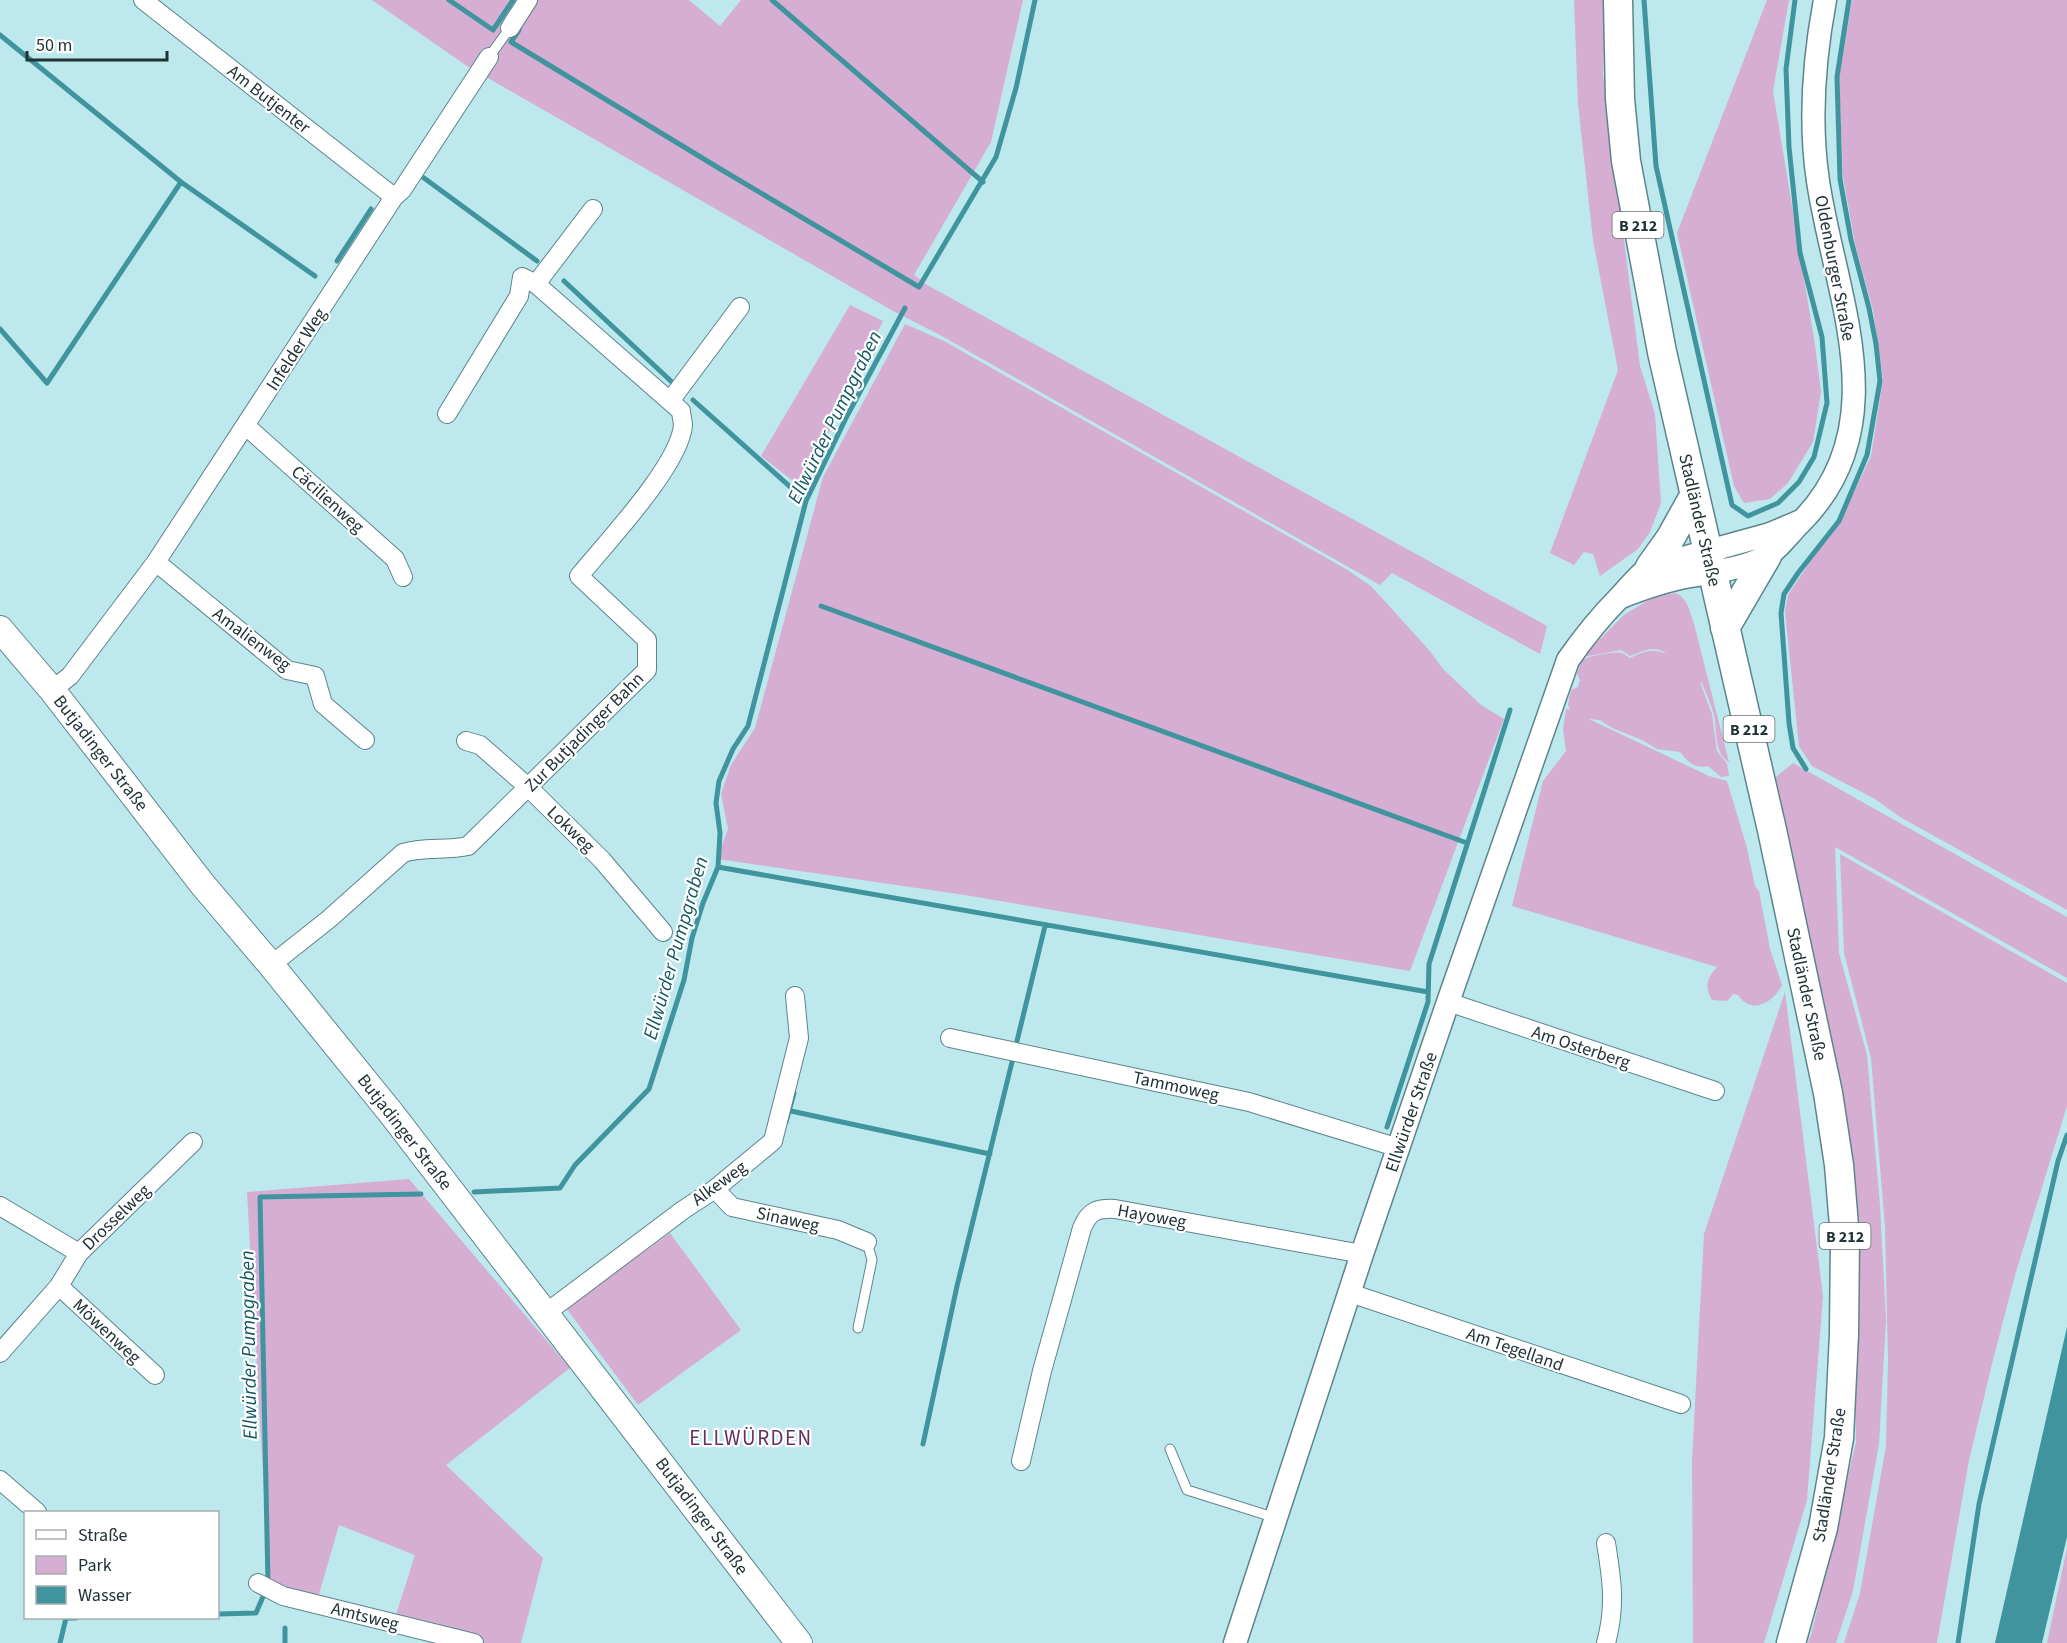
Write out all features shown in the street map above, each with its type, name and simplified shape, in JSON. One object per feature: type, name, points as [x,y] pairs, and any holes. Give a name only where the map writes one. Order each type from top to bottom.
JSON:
[{"type":"main road","name":"Stadländer Straße","points":[[1618,0],[1620,99],[1626,161],[1662,352],[1773,830],[1828,1094],[1839,1165],[1845,1238],[1844,1334],[1839,1438],[1823,1528],[1791,1643]]},
{"type":"main road","points":[[1650,567],[1670,539],[1694,496]]},
{"type":"main road","points":[[1725,628],[1767,556]]},
{"type":"main road","name":"Butjadinger Straße","points":[[0,629],[52,690],[203,885],[391,1113],[799,1643]]},
{"type":"street","name":"Am Butjenter","points":[[143,0],[394,197]]},
{"type":"street","name":"Infelder Weg","points":[[510,28],[528,0]]},
{"type":"street","name":"Oldenburger Straße","points":[[1710,562],[1740,566],[1767,556],[1813,510],[1827,491],[1839,469],[1847,447],[1854,405],[1854,363],[1817,180],[1814,141],[1816,65],[1826,0]]},
{"type":"street","name":"Infelder Weg","points":[[52,690],[70,676],[156,562],[394,197],[402,190],[489,57]]},
{"type":"street","points":[[447,414],[529,281],[592,209]]},
{"type":"street","name":"Zur Butjadinger Bahn","points":[[271,965],[329,919],[402,853],[415,849],[453,849],[468,846],[647,670],[647,640],[579,576],[662,475],[683,426],[681,411],[529,281]]},
{"type":"street","points":[[670,401],[740,308]]},
{"type":"street","name":"Cäcilienweg","points":[[246,426],[395,559],[403,577]]},
{"type":"street","name":"Oldenburger Straße","points":[[1710,562],[1801,522]]},
{"type":"street","name":"Amalienweg","points":[[156,562],[287,670],[315,676],[322,704],[365,740]]},
{"type":"street","name":"Ellwürder Straße","points":[[1235,1643],[1362,1254],[1568,660],[1587,631],[1636,577],[1650,567],[1710,562]]},
{"type":"street","name":"Ellwürder Straße","points":[[1620,597],[1710,562]]},
{"type":"street","name":"Lokweg","points":[[466,741],[480,745],[528,787],[602,860],[663,932]]},
{"type":"street","name":"Alkeweg","points":[[546,1313],[683,1210],[715,1189],[773,1141],[799,1038],[795,996]]},
{"type":"street","name":"Am Osterberg","points":[[1448,1002],[1715,1091]]},
{"type":"street","name":"Tammoweg","points":[[950,1038],[1249,1102],[1399,1148]]},
{"type":"street","name":"Drosselweg","points":[[0,1353],[59,1286],[79,1253],[193,1142]]},
{"type":"street","name":"Sinaweg","points":[[715,1189],[732,1208],[838,1230],[867,1242]]},
{"type":"street","points":[[0,1206],[79,1253]]},
{"type":"street","name":"Hayoweg","points":[[1021,1461],[1042,1371],[1082,1228],[1093,1211],[1102,1208],[1115,1209],[1362,1254]]},
{"type":"street","name":"Möwenweg","points":[[59,1286],[155,1375]]},
{"type":"street","name":"Am Tegelland","points":[[1350,1293],[1681,1404]]},
{"type":"street","points":[[0,1480],[36,1511]]},
{"type":"street","points":[[1606,1543],[1613,1586],[1610,1627],[1606,1643]]},
{"type":"street","name":"Amtsweg","points":[[258,1583],[283,1596],[474,1643]]},
{"type":"lane","name":"Infelder Weg","points":[[489,57],[510,28]]},
{"type":"lane","points":[[858,1328],[872,1260],[867,1242]]},
{"type":"lane","points":[[1170,1449],[1187,1490],[1276,1518]]},
{"type":"green space","points":[[372,0],[689,0],[720,26],[741,0],[1023,0],[991,142],[914,275],[927,285],[1547,626],[1540,654],[1392,573],[1380,585],[940,335],[893,311],[467,66]]},
{"type":"green space","points":[[1574,0],[1606,0],[1603,74],[1640,366],[1655,414],[1661,503],[1650,532],[1638,549],[1600,576],[1593,554],[1584,552],[1574,565],[1550,553],[1618,370],[1593,240],[1578,104]]},
{"type":"green space","points":[[1767,0],[1789,0],[1773,91],[1821,392],[1813,442],[1788,483],[1770,499],[1744,503],[1734,486],[1677,233]]},
{"type":"green space","points":[[1852,0],[2067,0],[2067,910],[1900,817],[1875,799],[1812,766],[1799,746],[1785,612],[1788,595],[1840,522],[1871,456],[1883,379],[1873,310],[1855,244],[1843,176],[1839,78]]},
{"type":"green space","points":[[850,305],[883,321],[802,488],[761,456]]},
{"type":"green space","points":[[905,324],[944,341],[1346,569],[1371,586],[1429,650],[1443,669],[1481,705],[1504,719],[1410,971],[965,895],[717,859],[728,829],[721,794],[731,765],[755,728],[823,477]]},
{"type":"green space","points":[[1676,593],[1686,602],[1690,610],[1729,762],[1718,747],[1714,715],[1700,682],[1712,714],[1717,751],[1727,764],[1729,776],[1721,777],[1708,766],[1692,764],[1680,752],[1657,749],[1600,720],[1589,719],[1709,776],[1727,781],[1747,848],[1755,886],[1759,891],[1770,949],[1782,985],[1774,997],[1762,1004],[1749,1004],[1738,995],[1733,994],[1727,1001],[1712,1000],[1708,982],[1717,967],[1512,906],[1543,781],[1566,751],[1563,729],[1566,709],[1570,710],[1568,705],[1571,690],[1578,687],[1580,680],[1577,674],[1581,663],[1586,658],[1608,653],[1622,653],[1630,658],[1648,651],[1667,654],[1653,649],[1630,656],[1621,650],[1582,657],[1624,615],[1655,596]]},
{"type":"green space","points":[[1793,763],[2067,917],[2067,978],[1835,847],[1839,953],[1867,1055],[1880,1205],[1886,1320],[1879,1444],[1853,1591],[1836,1643],[1808,1643],[1856,1442],[1854,1294],[1860,1227],[1847,1122],[1771,781]]},
{"type":"green space","points":[[1840,854],[2067,983],[2067,1106],[2015,1275],[1992,1364],[1969,1460],[1937,1643],[1844,1643],[1860,1593],[1886,1446],[1888,1360],[1885,1227],[1871,1058],[1844,953]]},
{"type":"green space","points":[[1785,992],[1823,1296],[1807,1500],[1764,1643],[1693,1643],[1692,1460],[1704,1234]]},
{"type":"green space","points":[[409,1179],[570,1368],[446,1465],[543,1558],[521,1643],[478,1643],[393,1624],[415,1555],[339,1525],[318,1598],[269,1580],[247,1192]]},
{"type":"green space","points":[[670,1233],[741,1330],[638,1405],[566,1308]]},
{"type":"green space","points":[[2067,1548],[2067,1643],[2047,1643]]},
{"type":"water","points":[[2067,1327],[2067,1537],[2042,1643],[1995,1643]]},
{"type":"waterway","points":[[449,0],[493,30],[513,0]]},
{"type":"waterway","points":[[772,0],[983,182]]},
{"type":"waterway","points":[[519,30],[511,42],[919,287],[996,157],[1016,88],[1035,0]]},
{"type":"waterway","points":[[1644,0],[1656,166],[1732,505],[1748,516],[1778,503],[1799,482],[1814,457],[1827,403],[1822,337],[1800,253],[1789,147],[1786,69],[1795,0]]},
{"type":"waterway","points":[[1806,769],[1793,748],[1789,723],[1781,613],[1784,594],[1839,521],[1867,455],[1880,381],[1869,308],[1851,240],[1840,179],[1837,77],[1849,0]]},
{"type":"waterway","points":[[0,35],[181,182]]},
{"type":"waterway","points":[[424,178],[537,261]]},
{"type":"waterway","points":[[0,329],[47,383],[181,182],[315,276]]},
{"type":"waterway","points":[[337,261],[371,209]]},
{"type":"waterway","points":[[564,281],[673,383]]},
{"type":"waterway","name":"Ellwürder Pumpgraben","points":[[474,1192],[560,1188],[575,1165],[649,1089],[684,980],[692,938],[718,867],[720,833],[716,803],[719,781],[733,749],[748,726],[806,501],[847,416],[905,308]]},
{"type":"waterway","points":[[693,400],[806,501]]},
{"type":"waterway","points":[[821,606],[1467,843]]},
{"type":"waterway","points":[[1387,1127],[1428,1002],[1429,964],[1510,710]]},
{"type":"waterway","points":[[718,867],[1428,992]]},
{"type":"waterway","points":[[1017,1041],[1045,926]]},
{"type":"waterway","points":[[923,1444],[957,1286],[1012,1062]]},
{"type":"waterway","points":[[786,1122],[794,1093]]},
{"type":"waterway","points":[[791,1111],[990,1154]]},
{"type":"waterway","points":[[1958,1643],[1979,1504],[2058,1161],[2067,1135]]},
{"type":"waterway","name":"Ellwürder Pumpgraben","points":[[268,1583],[260,1197],[421,1194]]},
{"type":"waterway","name":"Ellwürder Pumpgraben","points":[[219,1614],[256,1613],[265,1592]]},
{"type":"waterway","name":"Ellwürder Pumpgraben","points":[[60,1643],[66,1619]]},
{"type":"waterway","points":[[285,1628],[285,1643]]},
{"type":"district","name":"ELLWÜRDEN","points":[[751,1438]]}]
